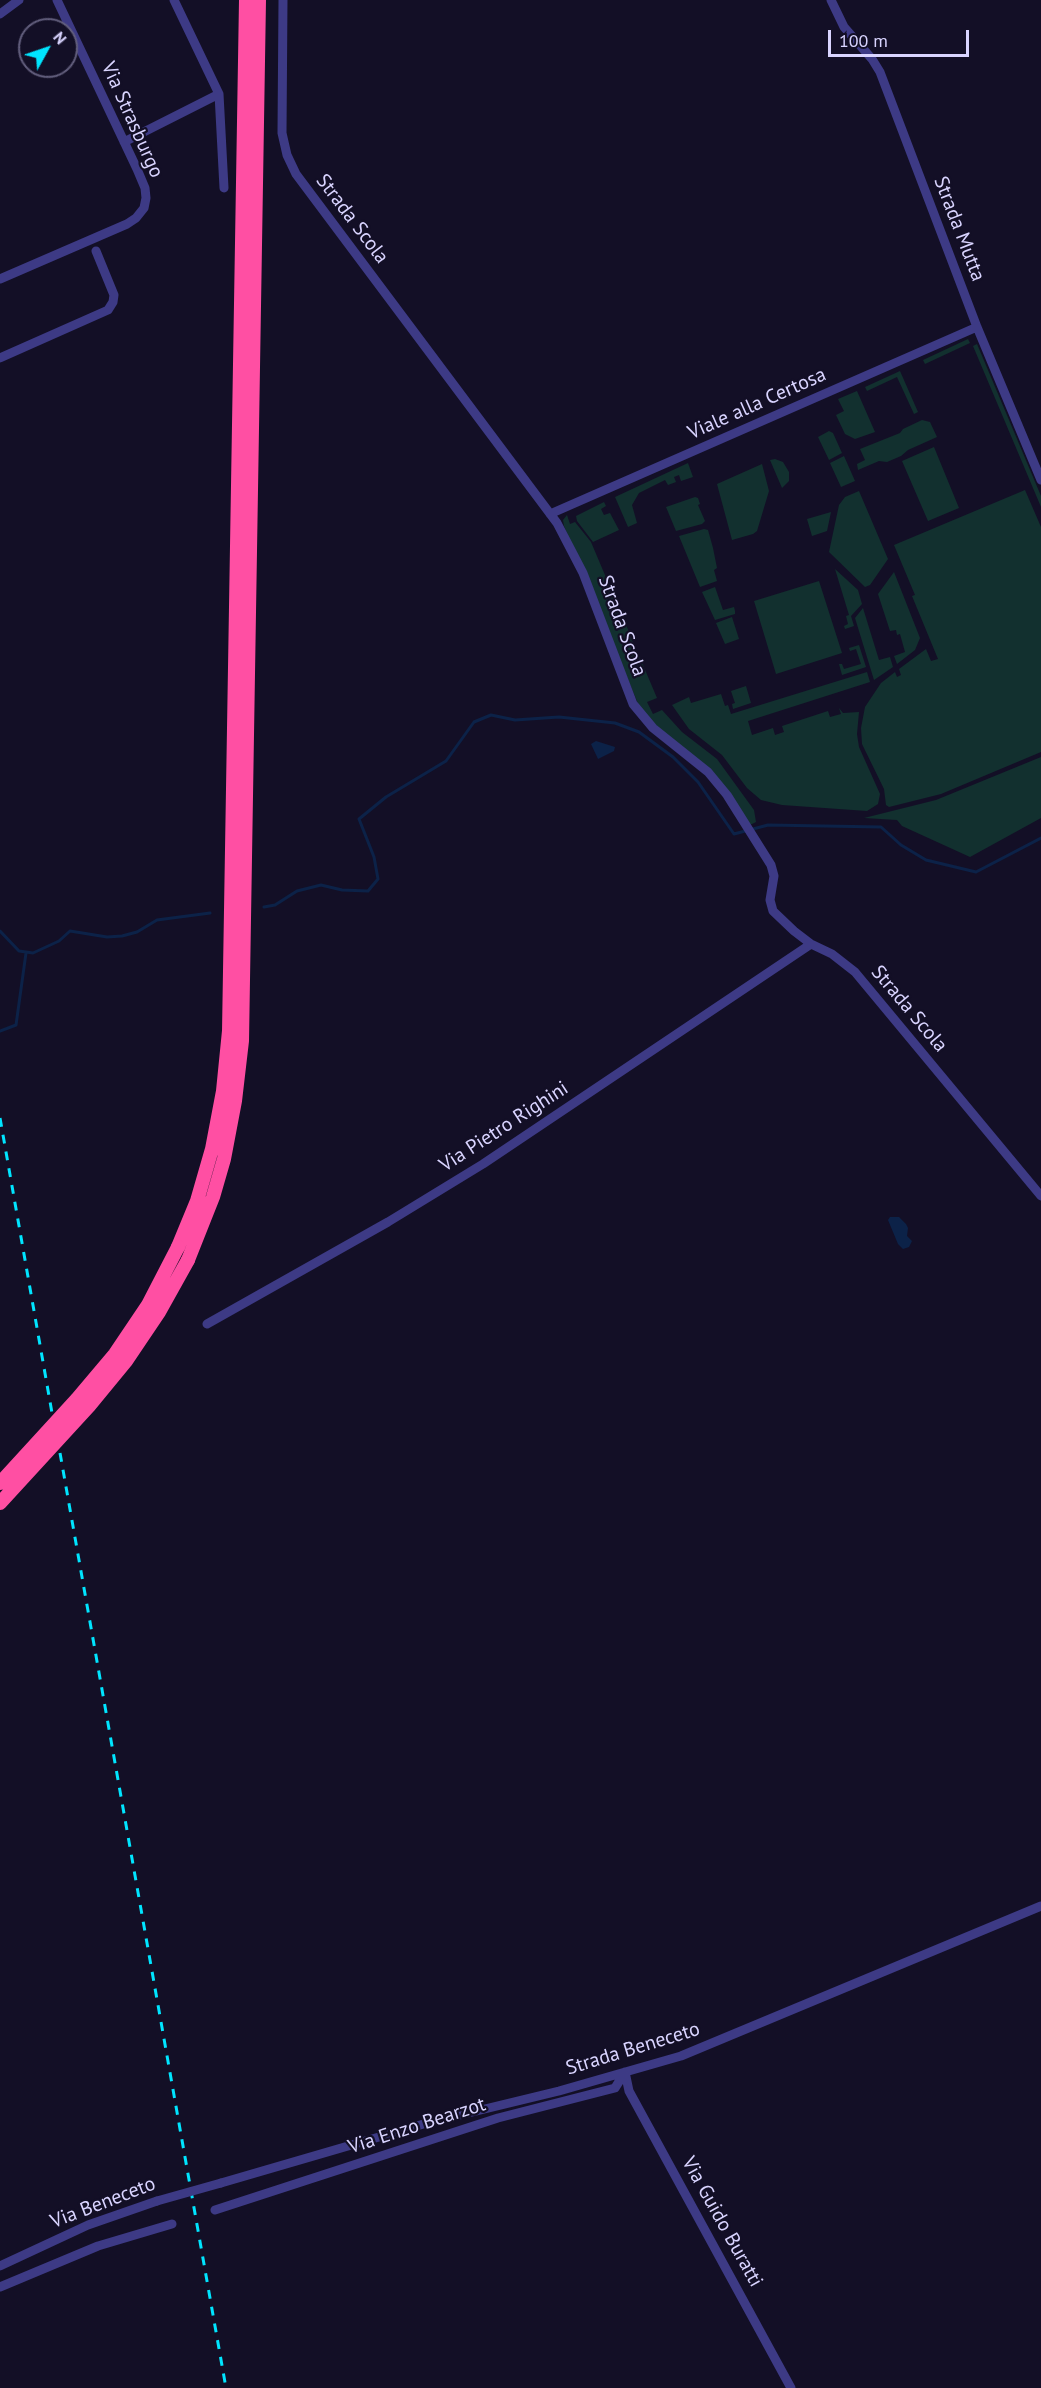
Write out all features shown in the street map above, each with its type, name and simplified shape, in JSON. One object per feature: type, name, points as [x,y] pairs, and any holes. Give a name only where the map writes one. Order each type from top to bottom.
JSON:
[{"type":"highway","points":[[0,1483],[77,1400],[115,1354],[148,1305],[178,1247],[197,1201],[212,1149],[223,1091],[229,1031],[246,0]]},
{"type":"highway","points":[[0,1503],[76,1421],[120,1369],[159,1312],[188,1260],[213,1197],[224,1159],[235,1101],[242,1041],[260,0]]},
{"type":"street","points":[[0,14],[19,0]]},
{"type":"street","name":"Via Strasburgo","points":[[0,279],[136,218],[144,207],[146,198],[145,188],[57,0]]},
{"type":"street","points":[[174,0],[219,94],[224,188]]},
{"type":"street","name":"Strada Scola","points":[[283,0],[282,127],[284,144],[292,167],[568,541],[583,573],[633,704],[653,728],[708,772],[727,795],[771,866],[774,876],[770,900],[773,911],[811,944],[832,954],[855,972],[1041,1196]]},
{"type":"street","name":"Strada Mutta","points":[[831,0],[843,27],[872,59],[880,72],[977,327],[1041,480]]},
{"type":"street","points":[[124,142],[219,94]]},
{"type":"street","points":[[96,251],[103,234]]},
{"type":"street","points":[[0,358],[108,310],[114,295],[96,251],[80,244]]},
{"type":"street","name":"Viale alla Certosa","points":[[550,514],[977,327]]},
{"type":"street","name":"Via Pietro Righini","points":[[207,1324],[388,1222],[483,1164],[811,944]]},
{"type":"street","name":"Strada Beneceto","points":[[221,2183],[427,2123],[681,2056],[1041,1906]]},
{"type":"street","name":"Via Enzo Bearzot","points":[[215,2210],[478,2124],[615,2088],[625,2072]]},
{"type":"street","name":"Via Guido Buratti","points":[[625,2072],[629,2091],[791,2388]]},
{"type":"street","name":"Via Beneceto","points":[[0,2266],[88,2225],[157,2201],[221,2183]]},
{"type":"street","points":[[0,2287],[98,2246],[172,2224]]},
{"type":"green space","points":[[968,339],[970,343],[925,364],[923,360]]},
{"type":"green space","points":[[977,344],[1041,496],[1041,507],[973,346]]},
{"type":"green space","points":[[900,371],[918,412],[914,414],[897,377],[867,391],[865,387]]},
{"type":"green space","points":[[857,391],[875,432],[855,439],[845,434],[836,415],[844,411],[838,399]]},
{"type":"green space","points":[[922,420],[930,422],[937,437],[887,462],[879,461],[858,470],[857,464],[865,460],[860,449],[900,433],[903,429]]},
{"type":"green space","points":[[829,431],[833,433],[842,453],[829,460],[818,437]]},
{"type":"green space","points":[[934,447],[959,508],[928,521],[902,461]]},
{"type":"green space","points":[[844,456],[855,481],[841,487],[830,463]]},
{"type":"green space","points":[[770,460],[783,462],[789,472],[789,481],[782,488]]},
{"type":"green space","points":[[688,463],[693,477],[681,481],[679,475],[674,477],[676,482],[668,485],[665,480],[639,493],[632,505],[637,523],[628,527],[615,497]]},
{"type":"green space","points":[[762,464],[769,491],[757,531],[732,540],[717,484]]},
{"type":"green space","points":[[1025,490],[1041,527],[1041,752],[941,794],[889,807],[886,805],[884,789],[862,744],[861,728],[865,707],[881,683],[895,672],[897,677],[901,675],[899,669],[926,649],[931,661],[938,659],[894,545]]},
{"type":"green space","points":[[859,491],[888,559],[870,585],[865,587],[829,552],[839,505],[845,497]]},
{"type":"green space","points":[[698,498],[700,504],[698,505],[705,521],[702,524],[676,531],[666,507]]},
{"type":"green space","points":[[604,502],[606,506],[601,509],[604,515],[610,513],[619,530],[593,542],[577,521],[576,516]]},
{"type":"green space","points":[[831,512],[827,531],[812,536],[807,519]]},
{"type":"green space","points":[[567,515],[570,524],[575,522],[591,542],[657,698],[647,702],[653,714],[662,710],[682,732],[717,759],[754,810],[756,822],[750,825],[706,766],[656,726],[639,706],[564,526],[563,520]]},
{"type":"green space","points":[[708,530],[713,548],[717,581],[700,587],[679,536]]},
{"type":"green space","points":[[835,569],[858,590],[862,604],[851,616],[854,626],[845,629],[844,626],[848,624],[846,616],[849,615]]},
{"type":"green space","points":[[894,572],[920,638],[915,650],[897,664],[894,656],[905,652],[900,634],[897,635],[896,630],[890,631],[878,594]]},
{"type":"green space","points":[[819,581],[842,653],[776,674],[754,601]]},
{"type":"green space","points":[[715,587],[723,610],[734,607],[735,614],[715,620],[702,592]]},
{"type":"green space","points":[[863,608],[879,660],[890,657],[893,667],[874,680],[855,618]]},
{"type":"green space","points":[[732,617],[739,639],[725,644],[716,623]]},
{"type":"green space","points":[[859,645],[866,667],[842,675],[839,664],[842,664],[844,669],[861,664],[856,649],[850,651],[849,648]]},
{"type":"green space","points":[[867,672],[870,682],[748,721],[752,735],[773,728],[775,735],[784,732],[782,726],[828,711],[830,717],[841,714],[839,708],[843,713],[859,712],[857,734],[859,747],[880,794],[878,804],[867,811],[782,805],[761,800],[747,788],[722,755],[689,729],[672,705],[689,697],[691,703],[721,694],[731,714]]},
{"type":"green space","points":[[746,686],[751,703],[733,709],[732,704],[735,703],[731,691]]},
{"type":"green space","points":[[1041,757],[1041,818],[970,857],[902,826],[897,820],[864,818],[936,800]]},
{"type":"water","points":[[596,741],[615,747],[614,751],[598,759],[591,744]]},
{"type":"water","points":[[890,1217],[899,1217],[906,1224],[907,1236],[912,1241],[909,1247],[903,1249],[898,1244],[888,1220]]},
{"type":"waterway","points":[[264,907],[275,905],[297,891],[321,885],[342,890],[368,891],[378,879],[374,857],[359,819],[386,797],[446,761],[474,722],[491,715],[515,720],[559,717],[615,723],[639,732],[673,757],[698,782],[734,834],[768,825],[881,827],[901,845],[926,860],[976,872],[1041,838]]},
{"type":"waterway","points":[[0,931],[19,951],[33,953],[59,941],[70,931],[107,937],[122,936],[137,932],[157,920],[210,913]]},
{"type":"waterway","points":[[0,1031],[16,1025],[26,953]]},
{"type":"railway","points":[[0,1118],[52,1413]]},
{"type":"railway","points":[[60,1453],[226,2388]]}]
